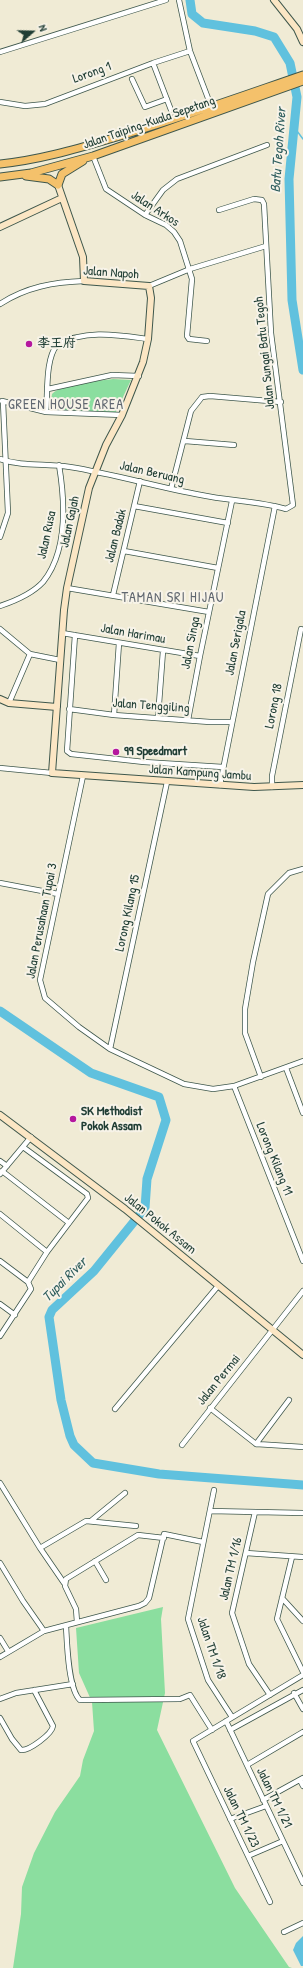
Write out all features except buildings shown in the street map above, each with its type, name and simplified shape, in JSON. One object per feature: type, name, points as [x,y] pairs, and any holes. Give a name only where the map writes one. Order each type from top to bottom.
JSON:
[{"type":"main road","points":[[274,0],[300,28],[303,42]]},
{"type":"main road","name":"Jalan Taiping-Kuala Sepetang","points":[[0,177],[31,173],[93,156],[289,83],[303,75]]},
{"type":"main road","name":"Jalan Taiping-Kuala Sepetang","points":[[0,164],[24,162],[116,138],[211,106],[289,83],[303,82]]},
{"type":"main road","points":[[84,281],[82,256],[58,185],[62,174],[93,156]]},
{"type":"main road","points":[[24,162],[34,167],[31,173]]},
{"type":"main road","points":[[20,175],[49,180],[58,185]]},
{"type":"main road","points":[[0,227],[62,198]]},
{"type":"main road","name":"Jalan Napoh","points":[[84,281],[149,286]]},
{"type":"main road","name":"Jalan Gajah","points":[[52,773],[62,633],[67,588],[89,488],[106,445],[122,415],[138,376],[148,339],[151,298],[149,286]]},
{"type":"main road","points":[[0,699],[9,703],[57,707]]},
{"type":"main road","name":"Jalan Kampung Jambu","points":[[52,773],[220,785],[272,787],[303,785]]},
{"type":"main road","name":"Jalan Pokok Assam","points":[[0,1115],[31,1137],[136,1219],[303,1355]]},
{"type":"street","points":[[0,52],[166,0]]},
{"type":"street","points":[[179,0],[190,51],[211,106]]},
{"type":"street","name":"Lorong 1","points":[[0,102],[26,106],[45,104],[153,63],[190,51]]},
{"type":"street","points":[[153,63],[171,110]]},
{"type":"street","points":[[132,79],[145,107],[167,100]]},
{"type":"street","points":[[145,215],[162,190],[181,176],[267,145]]},
{"type":"street","name":"Jalan Arkos","points":[[93,156],[106,189],[145,215],[166,226],[174,232],[180,241],[190,269],[193,287],[186,336],[189,339],[207,341]]},
{"type":"street","name":"Jalan Sungai Batu Tegoh","points":[[219,210],[254,199],[260,199],[263,202],[271,333],[294,501]]},
{"type":"street","name":"Jalan Napoh","points":[[149,286],[190,269],[266,246]]},
{"type":"street","name":"Jalan Napoh","points":[[0,304],[21,293],[42,286],[61,282],[84,281]]},
{"type":"street","points":[[46,412],[49,368],[54,347],[60,343],[99,334],[148,339]]},
{"type":"street","points":[[48,389],[112,375],[138,376]]},
{"type":"street","points":[[171,489],[185,441],[191,411],[202,397],[210,396],[281,402]]},
{"type":"street","points":[[0,537],[8,513],[6,461],[1,401],[46,412],[122,415]]},
{"type":"street","points":[[185,441],[234,445]]},
{"type":"street","name":"Jalan Beruang","points":[[0,459],[29,465],[58,465],[97,471],[171,489],[232,501],[275,506],[286,509],[291,508],[294,501]]},
{"type":"street","name":"Jalan Rusa","points":[[0,606],[21,598],[38,586],[49,573],[56,557],[64,515],[64,496],[58,465]]},
{"type":"street","name":"Jalan Badak","points":[[113,595],[140,481]]},
{"type":"street","name":"Jalan Singa","points":[[188,720],[232,501]]},
{"type":"street","points":[[134,506],[228,523]]},
{"type":"street","name":"Jalan Serigala","points":[[220,785],[275,506]]},
{"type":"street","points":[[124,551],[218,568]]},
{"type":"street","points":[[67,588],[209,612]]},
{"type":"street","points":[[0,629],[30,654],[60,660]]},
{"type":"street","name":"Lorong 18","points":[[272,787],[272,776],[301,629]]},
{"type":"street","name":"Jalan Harimau","points":[[62,633],[200,656]]},
{"type":"street","points":[[75,635],[66,746],[67,751],[71,754],[144,762],[223,767]]},
{"type":"street","points":[[114,715],[119,642]]},
{"type":"street","points":[[158,717],[163,651]]},
{"type":"street","points":[[9,703],[30,654]]},
{"type":"street","name":"Jalan Tenggiling","points":[[69,709],[114,715],[158,717],[210,722],[232,722]]},
{"type":"street","name":"Jalan Kampung Jambu","points":[[0,768],[52,773]]},
{"type":"street","name":"Jalan Perusahaan Tupai 3","points":[[83,776],[40,980],[41,989],[45,998],[79,1027],[110,1049],[184,1084],[213,1089],[234,1086],[303,1061]]},
{"type":"street","name":"Lorong Kilang 15","points":[[110,1049],[167,782]]},
{"type":"street","points":[[261,1077],[245,1033],[245,1009],[253,962],[268,894],[285,876],[303,869]]},
{"type":"street","points":[[0,883],[58,894]]},
{"type":"street","points":[[286,1068],[303,1114]]},
{"type":"street","name":"Lorong Kilang 11","points":[[234,1086],[303,1261]]},
{"type":"street","points":[[31,1137],[1,1173],[69,1223]]},
{"type":"street","points":[[23,1147],[86,1194],[88,1200],[47,1252],[28,1282]]},
{"type":"street","points":[[0,1161],[7,1166]]},
{"type":"street","points":[[0,1214],[47,1252]]},
{"type":"street","points":[[0,1261],[28,1282],[31,1290],[0,1336]]},
{"type":"street","points":[[115,1409],[218,1286]]},
{"type":"street","name":"Jalan Permai","points":[[182,1445],[303,1291]]},
{"type":"street","points":[[0,1304],[15,1315]]},
{"type":"street","points":[[256,1444],[289,1400]]},
{"type":"street","points":[[210,1408],[256,1444],[303,1447]]},
{"type":"street","points":[[0,1483],[40,1548],[64,1583],[76,1609],[77,1622]]},
{"type":"street","name":"Jalan TM 1/18","points":[[214,1490],[188,1619],[208,1680],[232,1717]]},
{"type":"street","points":[[92,1520],[125,1493]]},
{"type":"street","points":[[210,1511],[303,1513]]},
{"type":"street","name":"Jalan TM 1/16","points":[[255,1512],[232,1613],[249,1664],[270,1695]]},
{"type":"street","points":[[40,1548],[80,1522],[92,1520],[136,1526]]},
{"type":"street","points":[[0,1657],[44,1631],[139,1606],[145,1603],[149,1598],[164,1534],[203,1542]]},
{"type":"street","points":[[64,1583],[66,1579],[138,1535],[164,1538]]},
{"type":"street","points":[[246,1553],[303,1557]]},
{"type":"street","points":[[292,1557],[277,1619],[303,1672]]},
{"type":"street","points":[[95,1561],[106,1580]]},
{"type":"street","points":[[0,1563],[23,1601],[44,1631]]},
{"type":"street","points":[[282,1598],[303,1621]]},
{"type":"street","points":[[66,1626],[68,1661],[77,1698],[83,1700],[180,1699],[190,1695],[212,1730],[303,1675]]},
{"type":"street","points":[[0,1638],[8,1651]]},
{"type":"street","points":[[0,1699],[16,1693],[73,1684]]},
{"type":"street","points":[[0,1718],[12,1739],[21,1750],[27,1750],[38,1742],[52,1730],[53,1726],[34,1690]]},
{"type":"street","points":[[230,1730],[294,1693],[303,1690]]},
{"type":"street","points":[[294,1693],[303,1709]]},
{"type":"street","name":"Jalan TM 1/21","points":[[226,1721],[303,1883]]},
{"type":"street","name":"Jalan TM 1/23","points":[[212,1730],[193,1741],[270,1902]]},
{"type":"street","points":[[246,1765],[303,1732]]},
{"type":"street","points":[[263,1800],[302,1779],[303,1786]]},
{"type":"street","points":[[230,1819],[266,1806]]},
{"type":"street","points":[[248,1856],[283,1841]]},
{"type":"street","points":[[284,1932],[303,1923]]},
{"type":"green space","points":[[113,379],[131,380],[116,412],[50,410],[52,394],[57,390],[81,383]]},
{"type":"green space","points":[[163,1607],[161,1619],[165,1693],[157,1730],[235,1888],[289,1967],[292,1968],[13,1968],[21,1914],[22,1887],[34,1853],[55,1812],[80,1776],[83,1760],[94,1731],[92,1702],[79,1673],[76,1628]]},
{"type":"water","points":[[303,1936],[303,1966],[301,1966],[293,1950],[296,1943]]},
{"type":"waterway","name":"Batu Tegoh River","points":[[190,0],[192,14],[203,23],[255,31],[274,37],[290,63],[297,97],[289,179],[292,300],[303,370]]},
{"type":"waterway","points":[[294,127],[303,139]]},
{"type":"waterway","name":"Tupai River","points":[[0,1011],[91,1073],[159,1097],[166,1120],[147,1179],[145,1208],[94,1271],[52,1310],[49,1317],[61,1400],[70,1436],[74,1445],[93,1463],[159,1474],[303,1485]]},
{"type":"place","name":"李王府","points":[[29,344]]},
{"type":"place","name":"99 Speedmart","points":[[116,752]]},
{"type":"place","name":"SK Methodist Pokok Assam","points":[[73,1119]]},
{"type":"district","name":"GREEN HOUSE AREA","points":[[66,405]]},
{"type":"district","name":"TAMAN SRI HIJAU","points":[[173,598]]}]
